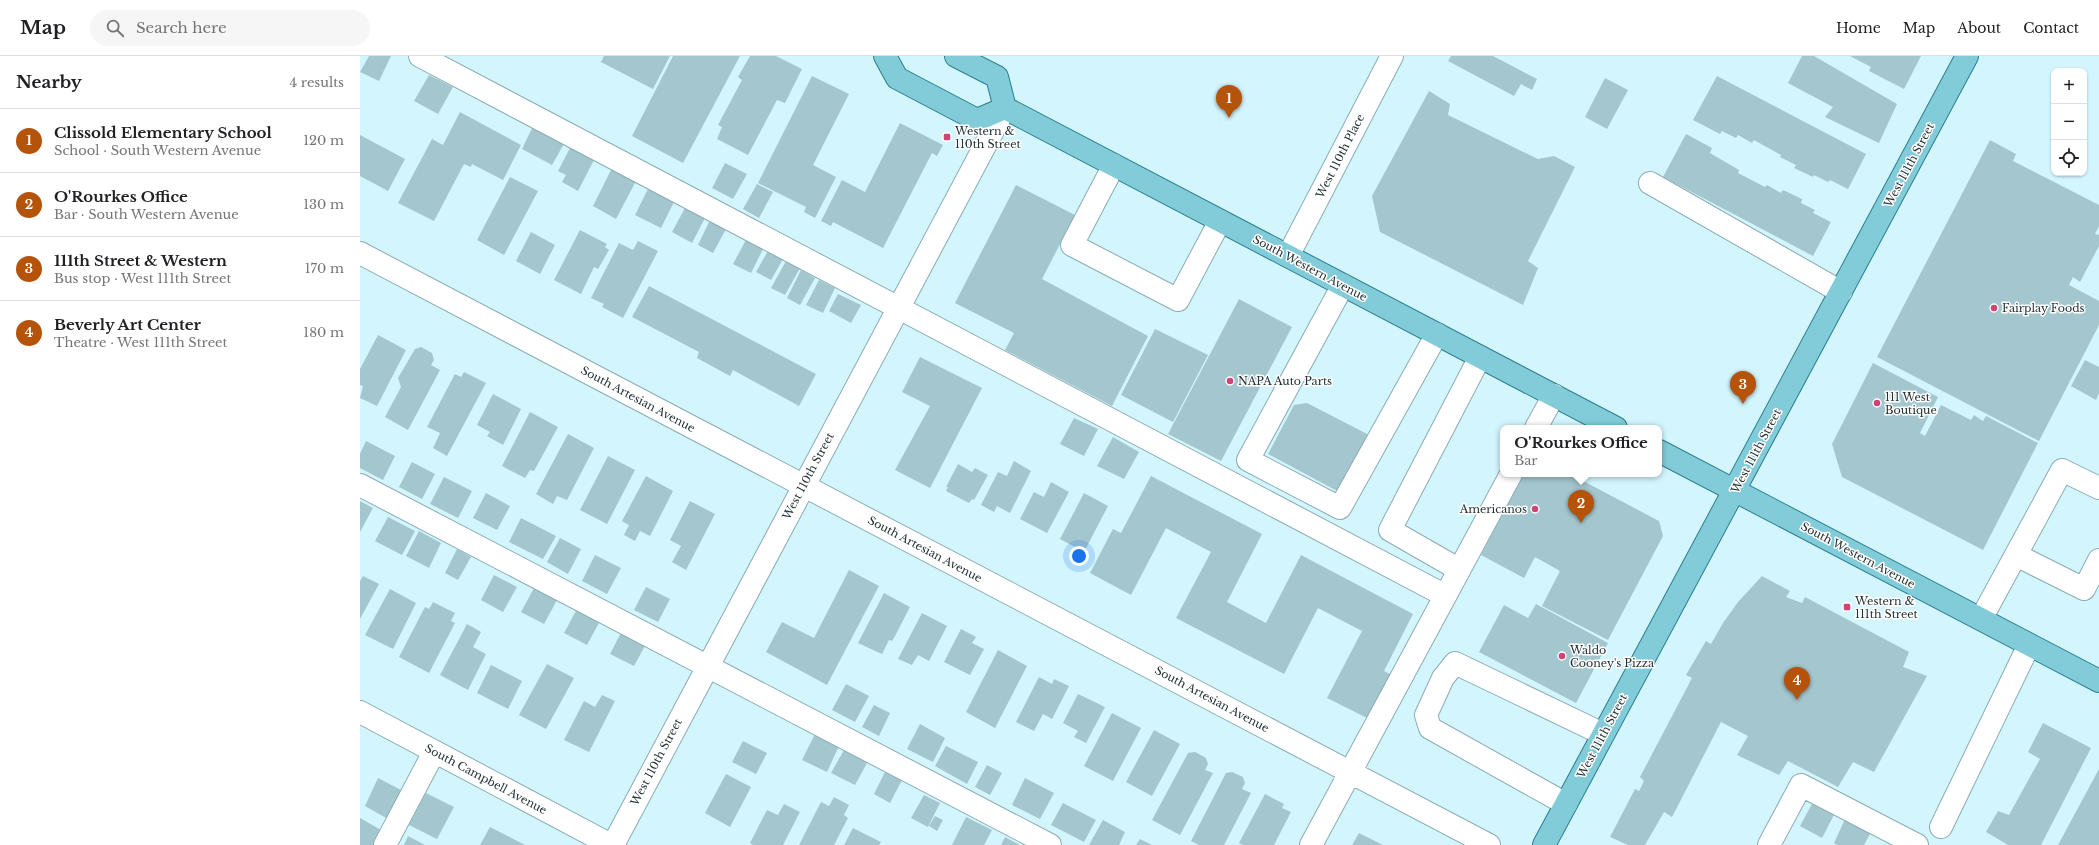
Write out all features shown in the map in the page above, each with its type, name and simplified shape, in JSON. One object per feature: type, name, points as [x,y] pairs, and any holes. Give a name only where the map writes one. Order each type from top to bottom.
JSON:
[{"type":"main road","points":[[885,56],[897,78],[977,120],[1005,108],[997,77],[956,56]]},
{"type":"main road","name":"West 111th Street","points":[[1544,845],[1967,56]]},
{"type":"main road","name":"South Western Avenue","points":[[1005,108],[1610,425]]},
{"type":"main road","name":"South Western Avenue","points":[[1662,453],[2099,682]]},
{"type":"street","points":[[420,56],[1444,595]]},
{"type":"street","name":"West 110th Place","points":[[1288,256],[1392,56]]},
{"type":"street","name":"West 110th Street","points":[[612,845],[1005,108]]},
{"type":"street","points":[[1114,165],[1072,245],[1178,300],[1220,221]]},
{"type":"street","points":[[1650,183],[1841,292]]},
{"type":"street","name":"South Artesian Avenue","points":[[360,254],[1489,845]]},
{"type":"street","points":[[1343,285],[1248,460],[1340,508],[1437,334]]},
{"type":"street","points":[[1458,569],[1390,530],[1480,357]]},
{"type":"street","points":[[1538,425],[1554,395]]},
{"type":"street","points":[[1981,620],[2062,470],[2099,488]]},
{"type":"street","points":[[1311,845],[1458,569],[1509,477]]},
{"type":"street","points":[[360,485],[1050,845]]},
{"type":"street","points":[[2016,555],[2084,589],[2099,560]]},
{"type":"street","points":[[1941,827],[2029,645]]},
{"type":"street","points":[[1566,804],[1430,728],[1426,716],[1443,678],[1455,663],[1603,734]]},
{"type":"street","name":"South Campbell Avenue","points":[[360,712],[612,845]]},
{"type":"street","points":[[385,845],[434,752]]},
{"type":"street","points":[[1769,845],[1801,786],[1917,845]]},
{"type":"building","points":[[369,56],[391,56],[379,81],[360,72]]},
{"type":"building","points":[[604,56],[670,56],[653,89],[601,62]]},
{"type":"building","points":[[673,56],[740,56],[683,163],[632,136]]},
{"type":"building","points":[[750,56],[776,56],[802,69],[785,103],[777,100],[748,155],[717,139],[722,127],[718,125],[742,80],[738,77]]},
{"type":"building","points":[[1451,56],[1493,56],[1537,79],[1532,90],[1521,84],[1514,96],[1448,61]]},
{"type":"building","points":[[1802,56],[1814,56],[1897,104],[1879,143],[1825,117],[1833,107],[1788,83]]},
{"type":"building","points":[[1850,56],[1921,56],[1904,89],[1869,71],[1871,67]]},
{"type":"building","points":[[429,75],[453,87],[438,114],[414,101]]},
{"type":"building","points":[[812,76],[849,94],[813,165],[836,177],[815,218],[804,212],[806,207],[758,183]]},
{"type":"building","points":[[1717,76],[1866,154],[1848,189],[1830,180],[1828,182],[1814,175],[1813,177],[1794,168],[1796,165],[1780,157],[1781,155],[1754,140],[1752,143],[1738,135],[1736,138],[1722,131],[1720,134],[1693,120]]},
{"type":"building","points":[[1605,78],[1628,90],[1607,129],[1585,117]]},
{"type":"building","points":[[1429,91],[1450,104],[1448,115],[1538,159],[1554,156],[1575,167],[1528,261],[1538,268],[1523,305],[1380,232],[1372,196]]},
{"type":"building","points":[[460,112],[521,145],[503,180],[472,164],[471,167],[464,164],[434,221],[398,203],[432,139],[443,145]]},
{"type":"building","points":[[900,123],[943,145],[937,156],[932,153],[883,248],[833,222],[831,226],[821,221],[842,180],[865,192]]},
{"type":"building","points":[[533,126],[565,142],[552,165],[522,149]]},
{"type":"building","points":[[1686,134],[1712,148],[1710,153],[1739,170],[1738,173],[1765,187],[1767,185],[1781,193],[1783,190],[1802,199],[1801,203],[1815,210],[1813,213],[1831,222],[1813,256],[1663,177]]},
{"type":"building","points":[[360,135],[405,159],[388,191],[360,176]]},
{"type":"building","points":[[1990,140],[2016,154],[2013,161],[2099,205],[2099,226],[2095,234],[2099,235],[2099,246],[2080,282],[2073,277],[2069,285],[2099,301],[2099,325],[2039,441],[1877,357]]},
{"type":"building","points":[[570,148],[594,160],[578,191],[562,182],[566,175],[558,171]]},
{"type":"building","points":[[725,163],[747,174],[733,199],[712,188]]},
{"type":"building","points":[[612,168],[636,181],[616,219],[593,206]]},
{"type":"building","points":[[510,177],[538,191],[504,255],[477,240]]},
{"type":"building","points":[[757,184],[773,192],[759,218],[743,209]]},
{"type":"building","points":[[1016,185],[1075,215],[1042,279],[1148,336],[1112,406],[1005,350],[1014,333],[955,303]]},
{"type":"building","points":[[648,189],[674,202],[661,228],[635,215]]},
{"type":"building","points":[[685,208],[705,218],[692,243],[672,232]]},
{"type":"building","points":[[710,220],[726,229],[713,253],[698,245]]},
{"type":"building","points":[[580,230],[607,244],[605,247],[609,250],[598,269],[594,267],[581,294],[554,280]]},
{"type":"building","points":[[531,232],[555,245],[540,274],[516,261]]},
{"type":"building","points":[[747,238],[764,247],[751,273],[733,264]]},
{"type":"building","points":[[638,241],[658,251],[623,318],[602,307],[604,304],[591,298],[619,243],[633,250]]},
{"type":"building","points":[[768,251],[783,259],[771,280],[756,272]]},
{"type":"building","points":[[786,261],[800,268],[785,295],[771,288]]},
{"type":"building","points":[[801,270],[815,278],[800,305],[787,298]]},
{"type":"building","points":[[819,280],[835,288],[823,313],[806,305]]},
{"type":"building","points":[[649,286],[816,374],[799,406],[733,370],[730,376],[697,358],[699,352],[632,317]]},
{"type":"building","points":[[838,294],[861,305],[851,323],[829,311]]},
{"type":"building","name":"NAPA Auto Parts","points":[[1239,299],[1292,327],[1221,461],[1168,434]]},
{"type":"building","points":[[1155,329],[1208,355],[1173,422],[1121,395]]},
{"type":"building","points":[[378,335],[406,350],[377,406],[360,398],[363,386],[360,385],[360,369]]},
{"type":"building","points":[[421,347],[432,353],[434,360],[431,365],[440,370],[408,430],[385,417],[401,387],[398,378],[415,349]]},
{"type":"building","points":[[920,357],[982,388],[930,488],[895,470],[930,406],[902,392]]},
{"type":"building","points":[[2085,360],[2099,367],[2099,393],[2096,400],[2071,386]]},
{"type":"building","points":[[1873,363],[1938,397],[1920,433],[1925,436],[1941,405],[1971,420],[1974,415],[1983,421],[1986,416],[2038,443],[1983,550],[1842,477],[1832,444]]},
{"type":"building","points":[[464,372],[486,383],[447,456],[433,448],[440,433],[427,427],[455,374],[461,377]]},
{"type":"building","points":[[493,394],[521,409],[503,445],[487,436],[490,432],[477,425]]},
{"type":"building","points":[[1307,403],[1371,436],[1341,493],[1268,454],[1294,405]]},
{"type":"building","points":[[530,412],[558,427],[534,471],[530,470],[525,478],[502,466]]},
{"type":"building","points":[[1074,418],[1098,429],[1084,456],[1060,444]]},
{"type":"building","points":[[568,434],[594,448],[567,500],[557,496],[553,504],[536,494]]},
{"type":"building","points":[[1113,437],[1139,452],[1124,479],[1097,466]]},
{"type":"building","points":[[366,441],[395,456],[383,480],[360,468],[360,454]]},
{"type":"building","points":[[608,456],[635,470],[607,524],[580,510]]},
{"type":"building","points":[[1014,461],[1031,471],[1010,513],[997,506],[994,512],[981,505],[998,472],[1007,476]]},
{"type":"building","points":[[412,462],[435,474],[422,499],[399,487]]},
{"type":"building","points":[[958,464],[972,472],[975,468],[988,475],[974,500],[972,499],[969,503],[946,491],[948,487],[946,487]]},
{"type":"building","points":[[646,476],[673,491],[650,536],[640,531],[635,541],[624,535],[629,525],[622,521]]},
{"type":"building","points":[[1151,476],[1262,534],[1227,602],[1266,623],[1301,555],[1413,614],[1384,671],[1392,675],[1369,719],[1327,698],[1362,631],[1318,608],[1284,674],[1176,618],[1211,552],[1166,528],[1131,595],[1090,573],[1113,529],[1121,533]]},
{"type":"building","points":[[444,477],[472,491],[458,518],[430,504]]},
{"type":"building","points":[[1522,477],[1576,477],[1659,521],[1663,536],[1608,640],[1542,606],[1560,571],[1535,557],[1524,578],[1481,555]]},
{"type":"building","points":[[1051,482],[1069,492],[1047,533],[1020,519],[1034,492],[1044,497]]},
{"type":"building","points":[[486,493],[510,506],[497,530],[473,518]]},
{"type":"building","points":[[1084,493],[1108,506],[1084,552],[1060,539]]},
{"type":"building","points":[[360,501],[373,508],[360,532]]},
{"type":"building","points":[[690,501],[715,514],[686,570],[672,562],[681,546],[670,540]]},
{"type":"building","points":[[388,517],[415,531],[402,555],[375,541]]},
{"type":"building","points":[[521,518],[556,536],[543,559],[509,542]]},
{"type":"building","points":[[419,531],[441,543],[429,568],[406,556]]},
{"type":"building","points":[[560,538],[581,549],[568,574],[547,562]]},
{"type":"building","points":[[457,549],[471,557],[458,580],[445,573]]},
{"type":"building","points":[[595,555],[621,568],[607,594],[582,581]]},
{"type":"building","points":[[849,570],[879,586],[827,685],[766,652],[782,622],[814,638]]},
{"type":"building","points":[[494,575],[517,587],[503,612],[481,600]]},
{"type":"building","points":[[363,576],[379,584],[360,619],[360,581]]},
{"type":"building","points":[[1762,576],[1790,591],[1786,597],[1802,603],[1805,597],[1909,652],[1903,667],[1927,676],[1874,772],[1853,762],[1838,787],[1788,761],[1779,775],[1737,755],[1748,736],[1721,722],[1672,817],[1664,812],[1645,845],[1628,845],[1610,837],[1635,789],[1639,791],[1644,781],[1640,777],[1692,678],[1686,675],[1706,641],[1711,644],[1723,623],[1738,602]]},
{"type":"building","points":[[646,587],[670,599],[658,622],[634,610]]},
{"type":"building","points":[[534,588],[557,600],[544,624],[521,612]]},
{"type":"building","points":[[390,589],[416,603],[393,649],[365,635]]},
{"type":"building","points":[[884,593],[910,607],[895,636],[892,641],[889,640],[882,654],[858,643]]},
{"type":"building","points":[[433,602],[455,613],[451,621],[455,623],[429,673],[399,657],[425,607],[429,609]]},
{"type":"building","points":[[1536,604],[1608,643],[1576,703],[1479,652],[1504,605],[1528,618]]},
{"type":"building","points":[[577,609],[600,621],[587,645],[564,633]]},
{"type":"building","points":[[922,613],[947,626],[929,661],[918,655],[912,665],[898,659]]},
{"type":"building","points":[[467,624],[481,632],[473,647],[486,654],[468,690],[440,675]]},
{"type":"building","points":[[961,629],[976,637],[972,643],[984,649],[970,675],[944,662]]},
{"type":"building","points":[[622,631],[646,644],[634,666],[610,654]]},
{"type":"building","points":[[998,650],[1027,666],[995,728],[966,712]]},
{"type":"building","points":[[547,664],[574,678],[546,729],[519,715]]},
{"type":"building","points":[[491,665],[522,681],[508,709],[477,693]]},
{"type":"building","points":[[1039,677],[1052,684],[1054,679],[1069,686],[1052,719],[1043,714],[1034,731],[1016,722]]},
{"type":"building","points":[[846,684],[869,696],[855,722],[832,710]]},
{"type":"building","points":[[1078,694],[1105,707],[1086,743],[1074,737],[1078,731],[1063,723]]},
{"type":"building","points":[[602,695],[615,701],[589,752],[564,740],[584,701],[595,707]]},
{"type":"building","points":[[874,705],[890,713],[879,736],[862,727]]},
{"type":"building","points":[[1112,713],[1141,728],[1113,781],[1084,766]]},
{"type":"building","points":[[2043,723],[2091,748],[2041,845],[2008,845],[1986,832],[1998,811],[2009,815],[2040,759],[2028,752]]},
{"type":"building","points":[[920,724],[945,738],[933,762],[907,749]]},
{"type":"building","points":[[1154,730],[1180,744],[1152,796],[1126,782]]},
{"type":"building","points":[[815,734],[839,746],[827,772],[802,760]]},
{"type":"building","points":[[743,741],[767,753],[756,774],[732,762]]},
{"type":"building","points":[[946,746],[978,762],[967,784],[935,766]]},
{"type":"building","points":[[844,750],[867,763],[855,785],[831,773]]},
{"type":"building","points":[[1195,752],[1206,758],[1208,764],[1205,770],[1213,773],[1180,835],[1152,820],[1188,753]]},
{"type":"building","points":[[987,765],[1002,773],[990,795],[975,787]]},
{"type":"building","points":[[2099,769],[2099,845],[2058,845]]},
{"type":"building","points":[[885,772],[902,780],[890,803],[874,794]]},
{"type":"building","points":[[1232,772],[1243,777],[1245,783],[1242,789],[1251,793],[1224,845],[1199,845],[1191,841],[1226,773]]},
{"type":"building","points":[[726,774],[751,787],[730,827],[705,813]]},
{"type":"building","points":[[378,778],[403,791],[388,819],[365,806]]},
{"type":"building","points":[[1025,778],[1054,793],[1040,819],[1012,805]]},
{"type":"building","points":[[426,793],[454,807],[437,839],[409,825]]},
{"type":"building","points":[[1265,794],[1284,804],[1282,808],[1291,812],[1274,845],[1243,845],[1239,843]]},
{"type":"building","points":[[924,795],[940,803],[928,827],[911,818]]},
{"type":"building","points":[[834,797],[849,805],[844,815],[848,818],[834,845],[799,845],[821,802],[829,806]]},
{"type":"building","points":[[1813,802],[1835,813],[1822,838],[1800,826]]},
{"type":"building","points":[[1063,803],[1096,820],[1084,842],[1051,825]]},
{"type":"building","points":[[784,804],[800,812],[783,845],[753,845],[750,843],[767,810],[778,815]]},
{"type":"building","points":[[1847,815],[1873,828],[1864,845],[1837,845],[1834,843]]},
{"type":"building","points":[[935,816],[943,820],[937,831],[929,826]]},
{"type":"building","points":[[966,817],[992,830],[984,845],[952,845]]},
{"type":"building","points":[[360,818],[381,830],[373,845],[360,845]]},
{"type":"building","points":[[1103,820],[1125,832],[1119,845],[1089,845]]},
{"type":"building","points":[[490,827],[525,845],[480,845]]},
{"type":"building","points":[[853,828],[881,842],[879,845],[844,845]]},
{"type":"building","points":[[1359,833],[1383,845],[1352,845]]},
{"type":"building","points":[[408,836],[425,845],[404,845]]},
{"type":"building","points":[[1005,837],[1020,845],[1001,845]]},
{"type":"building","points":[[1140,839],[1152,845],[1136,845]]},
{"type":"place","name":"Clissold Elementary School","points":[[1229,118]]},
{"type":"place","name":"Western & 110th Street","points":[[947,137]]},
{"type":"place","name":"Fairplay Foods","points":[[1994,308]]},
{"type":"place","name":"NAPA Auto Parts","points":[[1230,381]]},
{"type":"place","name":"111 West Boutique","points":[[1877,403]]},
{"type":"place","name":"111th Street & Western","points":[[1743,404]]},
{"type":"place","name":"Americanos","points":[[1535,509]]},
{"type":"place","name":"O'Rourkes Office","points":[[1581,523]]},
{"type":"place","name":"Western & 111th Street","points":[[1847,607]]},
{"type":"place","name":"Waldo Cooney's Pizza","points":[[1562,656]]},
{"type":"place","name":"Beverly Art Center","points":[[1797,700]]}]
